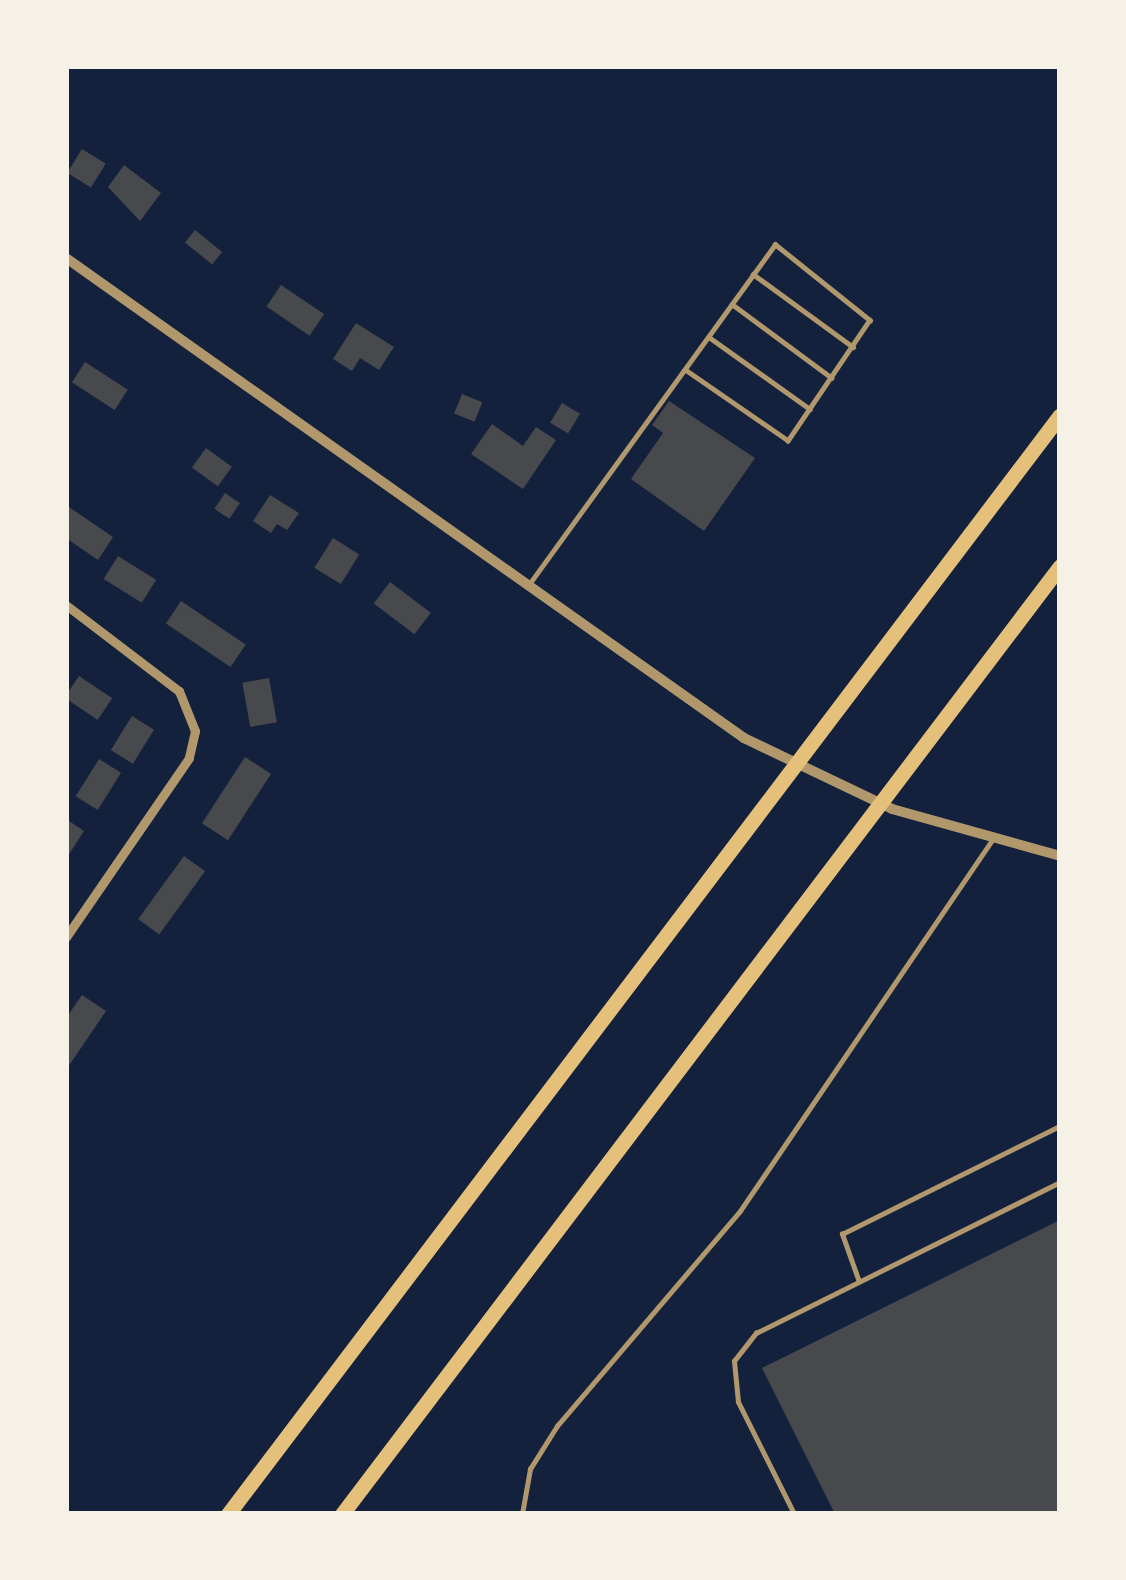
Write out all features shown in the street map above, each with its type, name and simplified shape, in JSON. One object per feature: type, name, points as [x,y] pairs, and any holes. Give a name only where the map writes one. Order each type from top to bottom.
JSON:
[{"type":"highway","points":[[228,1514],[1060,415]]},
{"type":"highway","points":[[342,1514],[1060,566]]},
{"type":"street","points":[[66,258],[744,738],[841,789],[943,826],[1060,856]]},
{"type":"street","points":[[66,605],[178,691],[193,717],[189,758],[68,931]]},
{"type":"lane","points":[[526,588],[775,244],[865,312],[869,320],[788,441],[685,370]]},
{"type":"lane","points":[[753,274],[854,347]]},
{"type":"lane","points":[[732,304],[832,378]]},
{"type":"lane","points":[[709,337],[810,409]]},
{"type":"lane","points":[[522,1514],[530,1469],[557,1426],[740,1211],[992,840]]},
{"type":"lane","points":[[859,1282],[842,1234],[1060,1126]]},
{"type":"lane","points":[[794,1514],[738,1402],[734,1361],[756,1333],[1060,1182]]},
{"type":"building","points":[[82,149],[106,164],[91,188],[67,173]]},
{"type":"building","points":[[124,165],[161,193],[140,221],[108,187]]},
{"type":"building","points":[[195,230],[222,252],[212,264],[185,242]]},
{"type":"building","points":[[281,285],[324,314],[310,336],[266,307]]},
{"type":"building","points":[[356,323],[394,347],[379,370],[360,358],[352,371],[333,359]]},
{"type":"building","points":[[85,362],[128,390],[115,410],[72,382]]},
{"type":"building","points":[[462,394],[482,402],[475,422],[454,413]]},
{"type":"building","points":[[669,401],[755,458],[704,531],[631,479],[663,433],[652,425]]},
{"type":"building","points":[[562,403],[580,414],[568,434],[550,423]]},
{"type":"building","points":[[492,424],[523,446],[536,427],[556,440],[523,489],[471,454]]},
{"type":"building","points":[[206,448],[232,467],[218,486],[192,467]]},
{"type":"building","points":[[225,493],[240,503],[229,519],[214,509]]},
{"type":"building","points":[[270,495],[299,513],[287,530],[277,524],[271,533],[253,521]]},
{"type":"building","points":[[66,505],[113,537],[98,560],[66,538]]},
{"type":"building","points":[[333,538],[359,554],[341,584],[314,568]]},
{"type":"building","points":[[118,556],[156,580],[142,603],[104,579]]},
{"type":"building","points":[[390,582],[431,613],[414,634],[374,604]]},
{"type":"building","points":[[181,601],[246,645],[231,667],[166,623]]},
{"type":"building","points":[[79,676],[112,698],[98,720],[66,699]]},
{"type":"building","points":[[269,678],[277,722],[250,727],[242,683]]},
{"type":"building","points":[[132,716],[154,730],[133,764],[111,750]]},
{"type":"building","points":[[245,757],[271,774],[228,840],[202,823]]},
{"type":"building","points":[[99,759],[121,773],[98,810],[76,796]]},
{"type":"building","points":[[66,819],[84,831],[66,859]]},
{"type":"building","points":[[184,856],[205,871],[159,934],[138,919]]},
{"type":"building","points":[[82,995],[106,1011],[66,1070],[66,1018]]},
{"type":"building","points":[[1060,1220],[1060,1514],[835,1514],[762,1368]]}]
